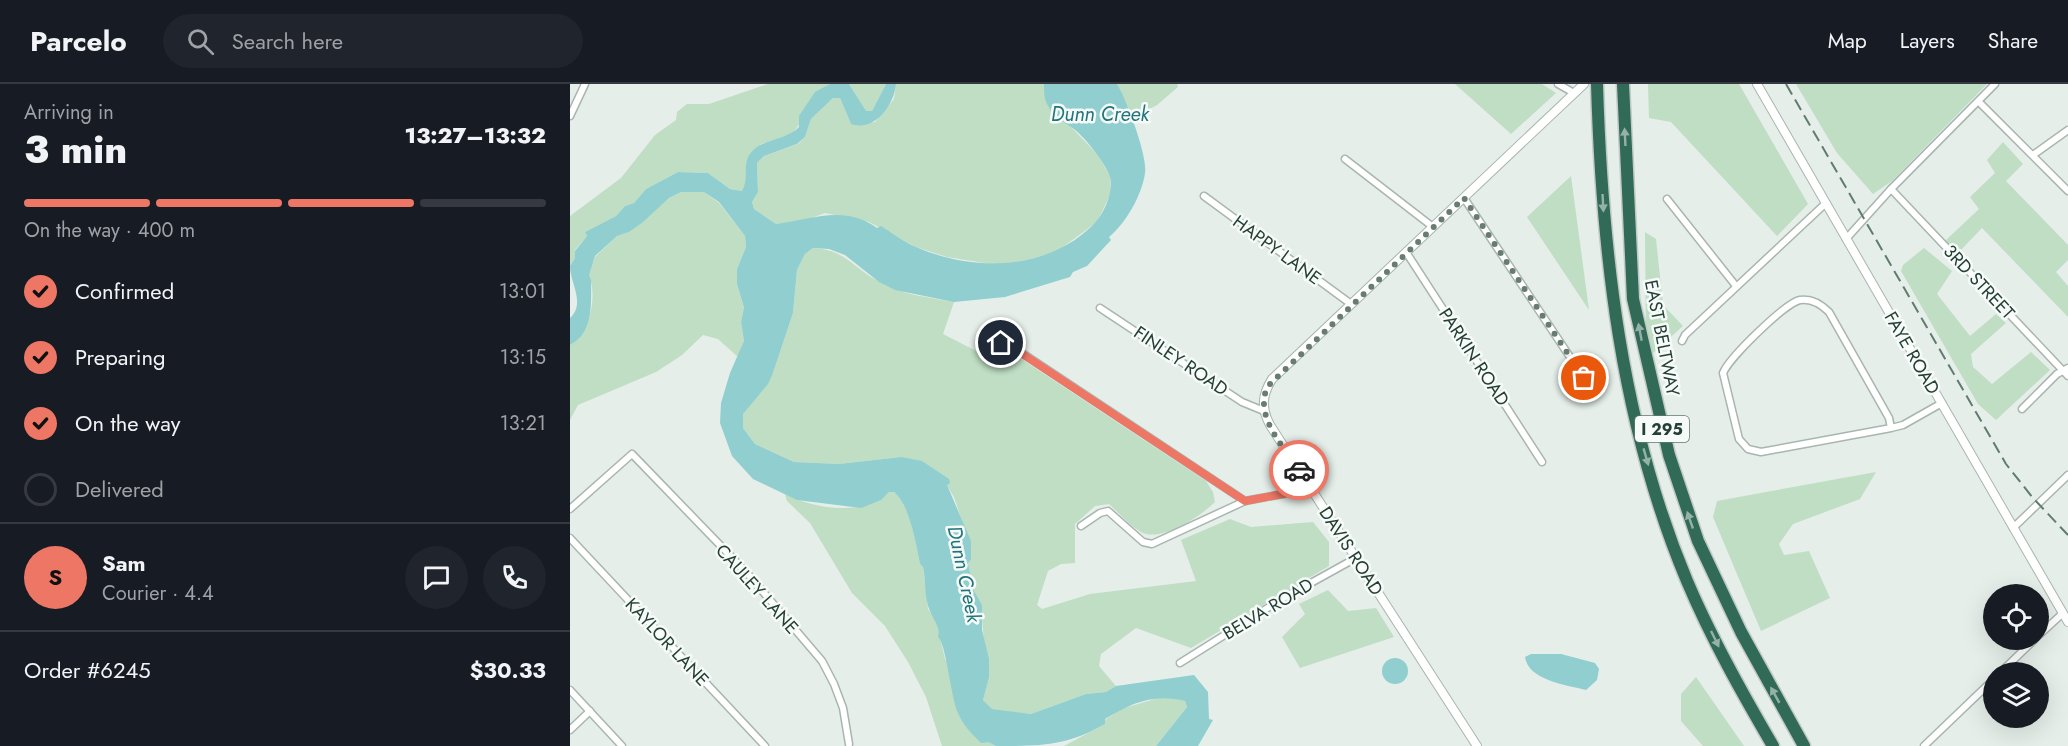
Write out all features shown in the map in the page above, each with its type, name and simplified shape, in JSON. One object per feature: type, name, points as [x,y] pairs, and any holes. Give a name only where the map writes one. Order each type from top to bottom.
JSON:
[{"type":"highway","name":"I 295","points":[[1597,84],[1604,232],[1617,329],[1635,421],[1662,513],[1688,581],[1722,653],[1773,746]]},
{"type":"highway","name":"EAST BELTWAY","points":[[1623,84],[1633,299],[1669,455],[1698,541],[1740,632],[1804,746]]},
{"type":"street","points":[[570,116],[585,84]]},
{"type":"street","points":[[1558,84],[1574,93]]},
{"type":"street","points":[[1264,411],[1265,392],[1272,379],[1584,84]]},
{"type":"street","name":"FAYE ROAD","points":[[1757,84],[2068,622]]},
{"type":"street","points":[[1846,239],[1891,189],[1995,84]]},
{"type":"street","points":[[1979,102],[2068,191]]},
{"type":"street","points":[[2033,155],[2068,130]]},
{"type":"street","points":[[1345,159],[1433,227]]},
{"type":"street","name":"3RD STREET","points":[[1891,189],[2067,372]]},
{"type":"street","name":"HAPPY LANE","points":[[1204,196],[1351,304]]},
{"type":"street","points":[[1464,198],[1584,378]]},
{"type":"street","points":[[1667,199],[1736,286]]},
{"type":"street","points":[[1682,341],[1736,286],[1826,203]]},
{"type":"street","name":"PARKIN ROAD","points":[[1406,252],[1542,462]]},
{"type":"street","points":[[1891,428],[1889,418],[1829,312],[1810,296],[1789,306],[1725,367],[1724,380],[1739,439],[1748,449],[1761,452],[1891,428],[1903,425],[1942,403]]},
{"type":"street","name":"FINLEY ROAD","points":[[1100,308],[1242,402],[1264,411]]},
{"type":"street","points":[[986,344],[1001,343],[1018,351],[1245,501]]},
{"type":"street","points":[[2022,409],[2057,374],[2067,372]]},
{"type":"street","name":"DAVIS ROAD","points":[[1264,411],[1270,425],[1477,746]]},
{"type":"street","points":[[1744,456],[1748,449]]},
{"type":"street","name":"CAULEY LANE","points":[[570,509],[632,454],[747,573],[822,661],[843,708],[849,744]]},
{"type":"street","points":[[2013,528],[2068,475]]},
{"type":"street","points":[[1081,526],[1100,513],[1108,511],[1143,542],[1152,544],[1245,501],[1299,491],[1309,486]]},
{"type":"street","name":"KAYLOR LANE","points":[[570,538],[765,746]]},
{"type":"street","name":"BELVA ROAD","points":[[1180,663],[1282,599],[1356,558]]},
{"type":"street","points":[[2049,626],[2063,613]]},
{"type":"street","points":[[2011,662],[2024,650]]},
{"type":"street","points":[[1923,746],[1983,689]]},
{"type":"street","points":[[570,690],[622,746]]},
{"type":"street","points":[[570,730],[590,711]]},
{"type":"green space","points":[[768,84],[830,84],[792,134],[761,144],[746,165],[745,188],[742,191],[730,189],[708,173],[678,172],[646,189],[634,203],[625,206],[616,216],[585,232],[587,236],[575,250],[575,258],[570,266],[570,216],[621,178],[655,135],[676,120],[677,112],[687,104],[709,104]]},
{"type":"green space","points":[[845,84],[886,84],[872,111],[865,111],[850,85]]},
{"type":"green space","points":[[896,84],[1044,84],[1046,101],[1098,155],[1110,176],[1111,193],[1097,222],[1056,252],[997,265],[947,257],[916,247],[869,222],[825,213],[803,221],[776,224],[754,209],[752,202],[758,192],[757,163],[764,156],[798,144],[805,137],[811,119],[833,98],[840,98],[851,124],[875,122],[894,99]]},
{"type":"green space","points":[[1117,84],[1177,84],[1178,87],[1157,105],[1133,118]]},
{"type":"green space","points":[[1455,84],[1542,84],[1556,93],[1511,134]]},
{"type":"green space","points":[[1648,84],[1739,84],[1808,204],[1777,236],[1671,122],[1649,118]]},
{"type":"green space","points":[[1796,84],[1987,84],[1892,181],[1873,194],[1837,153]]},
{"type":"green space","points":[[2003,142],[2023,164],[2006,181],[2068,245],[2068,260],[2056,272],[2068,286],[2068,317],[1982,228],[1959,252],[1945,241],[1979,209],[1970,197],[1995,173],[1987,160]]},
{"type":"green space","points":[[1571,176],[1589,310],[1527,217]]},
{"type":"green space","points":[[681,192],[704,192],[719,203],[745,236],[746,247],[737,269],[737,284],[744,309],[741,322],[744,341],[738,357],[718,339],[703,335],[682,355],[656,372],[578,405],[570,420],[570,345],[582,332],[590,313],[592,292],[588,275],[595,257],[617,236],[629,232],[669,198]]},
{"type":"green space","points":[[1645,232],[1656,239],[1663,305],[1683,326],[1653,353],[1646,342]]},
{"type":"green space","points":[[813,248],[824,249],[841,256],[887,286],[915,295],[954,302],[943,334],[984,355],[1017,356],[1206,481],[1213,492],[1215,502],[1209,508],[1191,521],[1159,534],[1141,532],[1109,504],[1095,506],[1075,524],[1075,563],[1061,564],[1048,571],[1037,605],[1042,609],[1090,594],[1196,581],[1181,540],[1230,519],[1251,527],[1313,522],[1329,542],[1329,566],[1191,648],[1136,628],[1101,654],[1099,666],[1116,686],[1106,692],[1086,694],[1031,714],[991,709],[983,700],[987,681],[981,605],[974,591],[968,563],[971,560],[970,545],[954,497],[946,484],[901,457],[839,464],[794,462],[755,444],[743,428],[743,414],[773,373],[793,313],[797,270],[805,254]]},
{"type":"green space","points":[[1924,248],[1952,271],[1937,294],[1970,336],[1996,314],[2006,323],[1971,354],[1973,367],[1992,384],[2031,352],[2050,370],[1996,420],[1978,404],[1901,271],[1903,265]]},
{"type":"green space","points":[[1876,472],[1860,499],[1793,524],[1779,544],[1784,555],[1809,551],[1830,598],[1761,631],[1713,517],[1717,501]]},
{"type":"green space","points":[[889,492],[894,492],[900,498],[908,515],[920,564],[923,567],[928,609],[936,620],[945,659],[988,742],[996,746],[942,746],[926,697],[908,662],[885,626],[852,593],[810,523],[787,501],[785,494],[824,507],[853,508],[879,500]]},
{"type":"green space","points":[[1328,590],[1348,611],[1376,608],[1394,637],[1300,668],[1282,637],[1305,614],[1299,604]]},
{"type":"green space","points":[[1696,677],[1744,746],[1703,746],[1681,721],[1681,694]]},
{"type":"green space","points":[[1165,696],[1185,701],[1187,707],[1156,746],[1064,746],[1105,724],[1105,720],[1121,709]]},
{"type":"water","name":"Dunn Creek","points":[[830,84],[849,84],[866,111],[872,111],[886,84],[896,84],[892,100],[887,108],[882,115],[868,124],[851,124],[840,98],[833,98],[811,119],[805,137],[797,144],[764,156],[757,163],[758,192],[752,202],[754,209],[776,224],[827,216],[852,217],[877,228],[881,226],[912,245],[938,255],[961,261],[985,263],[1008,263],[1053,252],[1073,241],[1092,226],[1107,204],[1111,183],[1108,172],[1099,157],[1076,130],[1051,110],[1045,100],[1044,84],[1117,84],[1121,91],[1140,142],[1145,173],[1137,199],[1127,216],[1109,237],[1111,240],[1087,266],[1073,272],[1070,277],[1005,297],[954,302],[895,290],[879,282],[845,255],[829,249],[813,248],[805,254],[797,270],[793,313],[773,373],[768,384],[743,414],[743,428],[755,444],[794,462],[839,464],[901,457],[922,461],[949,479],[950,483],[947,485],[971,541],[971,560],[968,563],[974,591],[982,605],[982,630],[989,659],[989,677],[983,700],[992,709],[1031,714],[1086,694],[1106,692],[1116,686],[1194,675],[1208,692],[1209,719],[1213,720],[1198,746],[1156,746],[1187,707],[1185,701],[1163,698],[1143,701],[1124,708],[1105,719],[1105,724],[1066,741],[1027,746],[996,746],[988,742],[981,743],[971,733],[955,706],[944,649],[927,601],[923,567],[920,564],[908,515],[900,498],[894,492],[889,492],[881,500],[861,508],[797,500],[753,479],[732,456],[720,423],[721,403],[730,373],[744,341],[741,322],[744,308],[737,284],[737,269],[746,247],[745,236],[719,202],[704,192],[681,192],[669,198],[643,222],[629,232],[617,236],[595,256],[589,275],[591,280],[590,316],[583,333],[570,345],[570,318],[575,312],[577,299],[570,266],[575,258],[575,251],[587,236],[585,232],[616,216],[625,206],[634,203],[646,189],[678,172],[708,173],[730,189],[742,191],[745,183],[746,163],[750,154],[760,145],[794,132],[799,127],[799,116],[815,92]]},
{"type":"water","points":[[1531,654],[1561,654],[1595,663],[1599,669],[1597,680],[1586,690],[1549,680],[1533,671],[1528,665],[1525,657]]},
{"type":"water","points":[[1395,658],[1404,662],[1408,671],[1404,680],[1395,684],[1386,680],[1382,671],[1386,662]]},
{"type":"railway","points":[[1786,84],[2006,464],[2033,498],[2068,535]]},
{"type":"way so far","points":[[1299,470],[1266,418],[1263,401],[1272,379],[1464,198],[1584,378]]},
{"type":"route","points":[[1001,343],[1018,351],[1245,501],[1299,491],[1309,486],[1299,470]]}]
